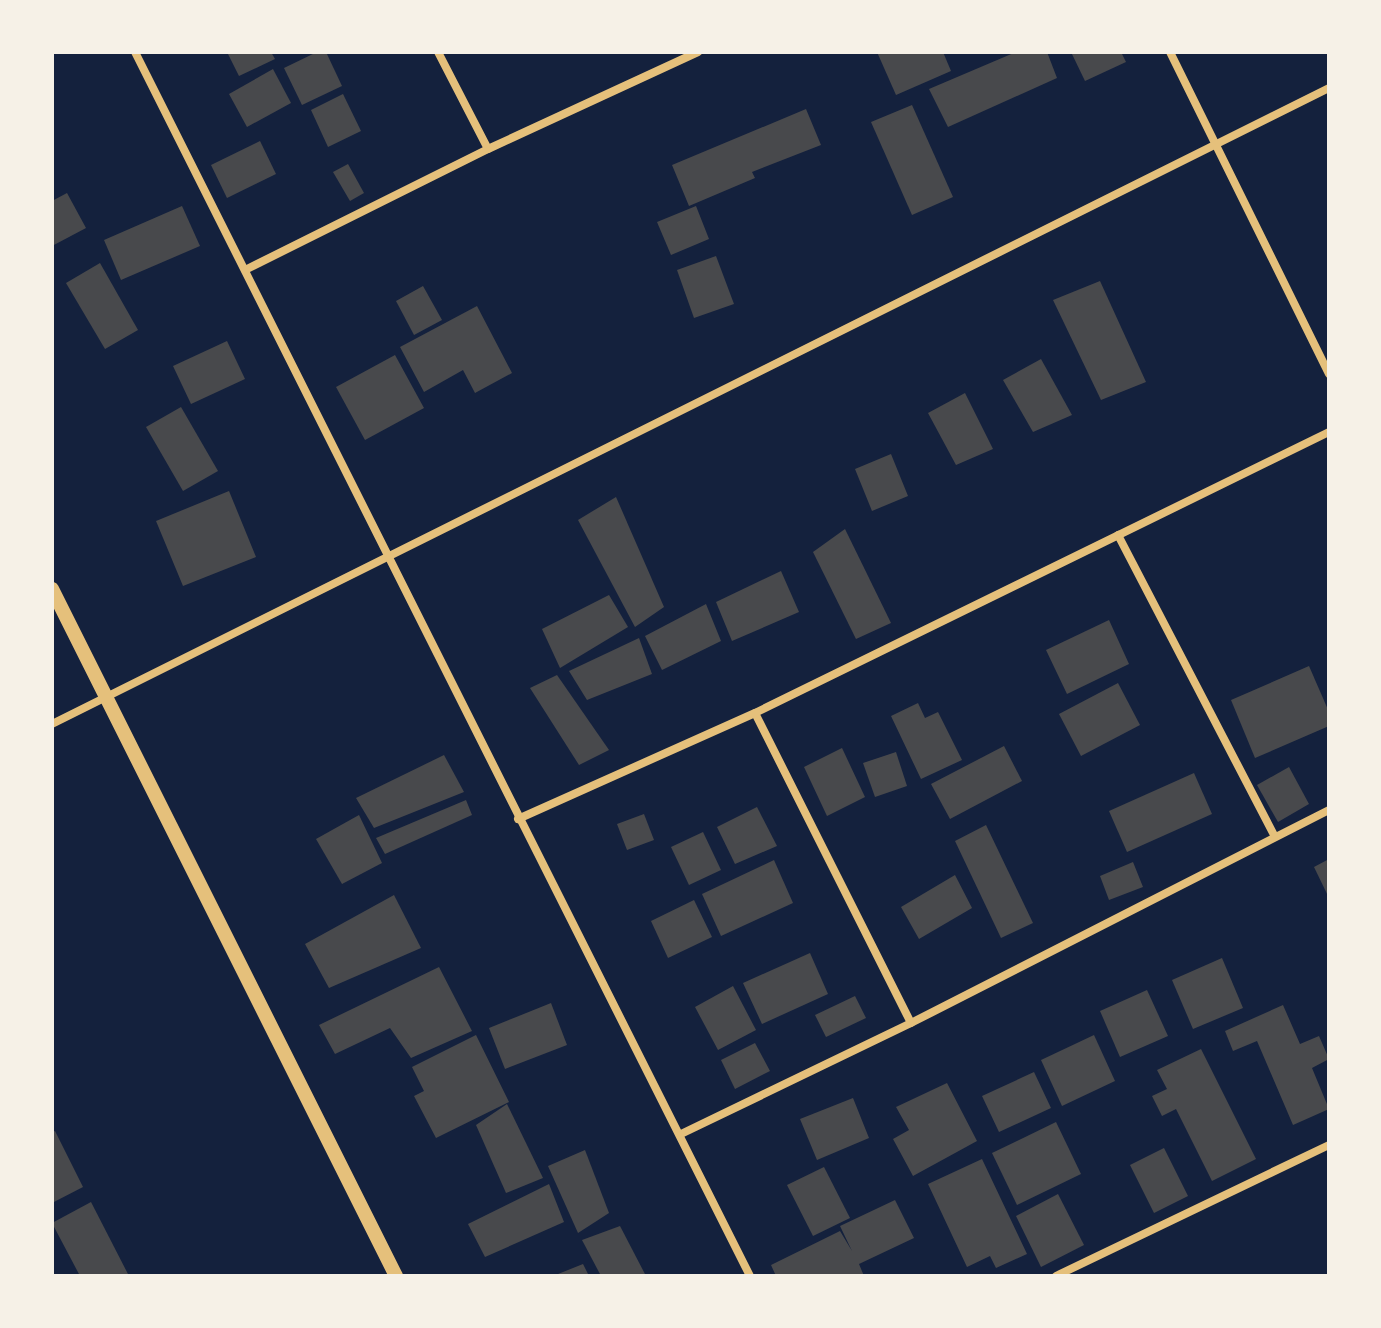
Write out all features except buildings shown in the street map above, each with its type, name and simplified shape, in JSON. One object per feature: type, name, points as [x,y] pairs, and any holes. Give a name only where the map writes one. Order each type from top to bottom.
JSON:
[{"type":"street","points":[[135,52],[750,1276]]},
{"type":"street","points":[[438,52],[488,149]]},
{"type":"street","points":[[245,270],[488,149],[698,52]]},
{"type":"street","points":[[1170,52],[1329,374]]},
{"type":"street","points":[[52,724],[1329,88]]},
{"type":"street","points":[[518,819],[755,713],[1329,432]]},
{"type":"street","points":[[1118,535],[1274,835]]},
{"type":"street","points":[[52,589],[396,1276]]},
{"type":"street","points":[[755,713],[911,1023]]},
{"type":"street","points":[[681,1134],[911,1023],[1274,835],[1329,810]]},
{"type":"street","points":[[1056,1276],[1329,1145]]}]
